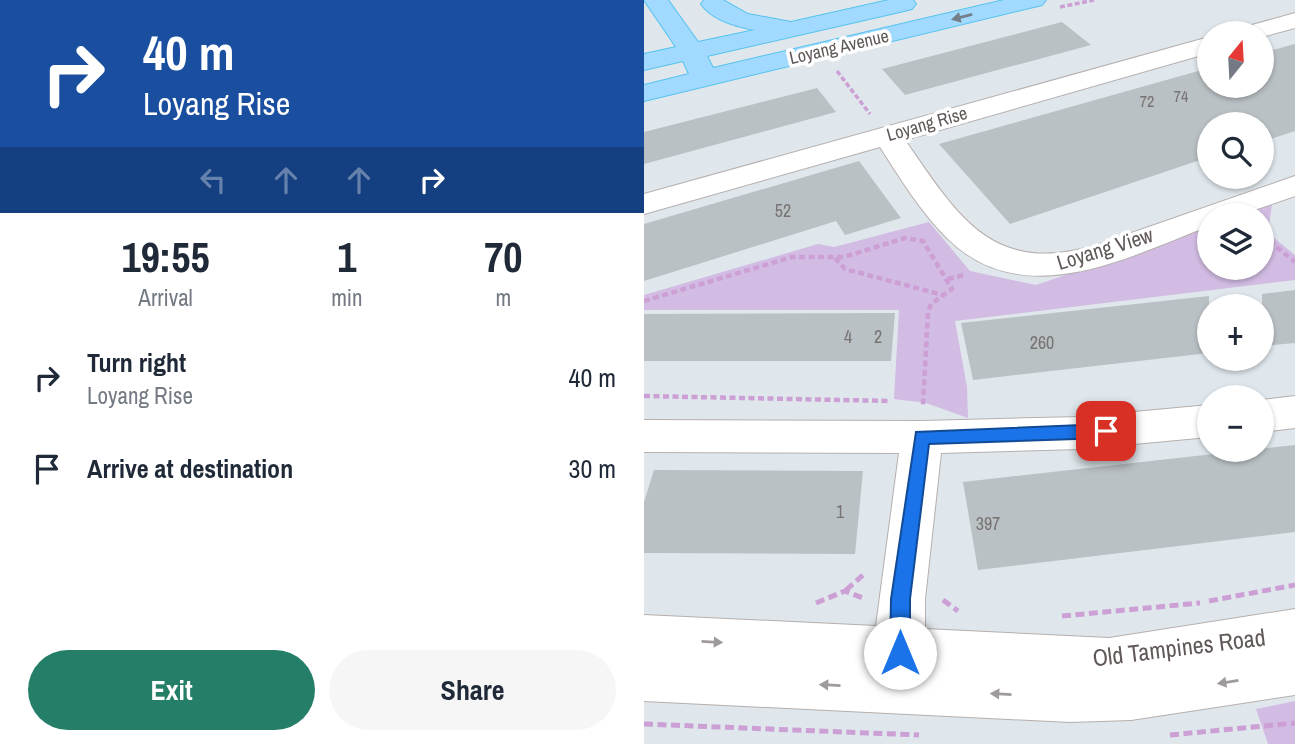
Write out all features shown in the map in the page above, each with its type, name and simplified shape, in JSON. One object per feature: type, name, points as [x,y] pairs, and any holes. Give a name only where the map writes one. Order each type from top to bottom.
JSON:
[{"type":"main road","points":[[644,45],[653,32],[655,0]]},
{"type":"main road","points":[[655,0],[692,52],[704,78]]},
{"type":"main road","name":"Loyang Avenue","points":[[644,62],[923,0]]},
{"type":"main road","name":"Loyang Avenue","points":[[644,93],[1034,0]]},
{"type":"main road","points":[[711,2],[729,15],[747,22],[787,27],[822,23]]},
{"type":"main road","points":[[711,2],[742,40],[758,66]]},
{"type":"street","points":[[1274,26],[1295,20]]},
{"type":"street","name":"Loyang Rise","points":[[644,204],[878,124],[1197,48]]},
{"type":"street","name":"Loyang View","points":[[878,124],[959,231],[992,256],[1019,263],[1050,266],[1100,254],[1197,219]]},
{"type":"street","name":"Loyang View","points":[[1243,203],[1295,185]]},
{"type":"street","points":[[1274,415],[1295,412]]},
{"type":"street","points":[[644,436],[922,437],[1080,433],[1197,422]]},
{"type":"street","points":[[899,671],[901,599],[922,437]]},
{"type":"street","name":"Old Tampines Road","points":[[644,676],[899,671],[1109,662],[1295,632]]},
{"type":"street","name":"Old Tampines Road","points":[[644,638],[899,671],[1070,698],[1131,695],[1295,671]]},
{"type":"path","points":[[821,51],[878,124]]},
{"type":"path","points":[[644,300],[789,258],[835,258],[905,238],[923,241],[952,289],[931,304],[928,312],[922,437]]},
{"type":"path","points":[[1274,245],[1295,262]]},
{"type":"path","points":[[835,258],[845,269],[945,296]]},
{"type":"path","points":[[1056,617],[1202,603],[1295,584]]},
{"type":"path","points":[[808,606],[845,591],[865,598],[901,599],[938,595],[952,609],[963,613]]},
{"type":"shaded area","points":[[929,222],[970,271],[1036,285],[1197,230],[1197,280],[1274,280],[1274,238],[1295,255],[1295,280],[955,321],[967,387],[968,418],[926,403],[894,399],[899,310],[644,310],[644,295],[818,244],[834,247]]},
{"type":"shaded area","points":[[1295,701],[1295,744],[1268,744],[1256,709]]},
{"type":"building","points":[[1062,22],[1091,45],[905,95],[882,69]]},
{"type":"building","points":[[1295,44],[1295,131],[1274,138],[1274,112],[1197,112],[1197,161],[1010,224],[939,144],[1197,71],[1197,98],[1274,98],[1274,50]]},
{"type":"building","points":[[817,88],[836,112],[644,164],[644,132]]},
{"type":"building","points":[[859,161],[901,218],[845,235],[836,221],[644,281],[644,224]]},
{"type":"building","points":[[1295,290],[1295,343],[1274,345],[1274,294],[1262,294]]},
{"type":"building","points":[[1197,297],[1197,354],[973,380],[961,323]]},
{"type":"building","points":[[895,313],[891,361],[644,361],[644,314]]},
{"type":"building","points":[[1295,445],[1295,532],[978,570],[963,482],[1197,456],[1197,462],[1274,462],[1274,447]]},
{"type":"building","points":[[654,470],[863,471],[855,554],[644,553],[644,502]]},
{"type":"route","points":[[900,653],[901,599],[922,437],[1106,431]]}]
